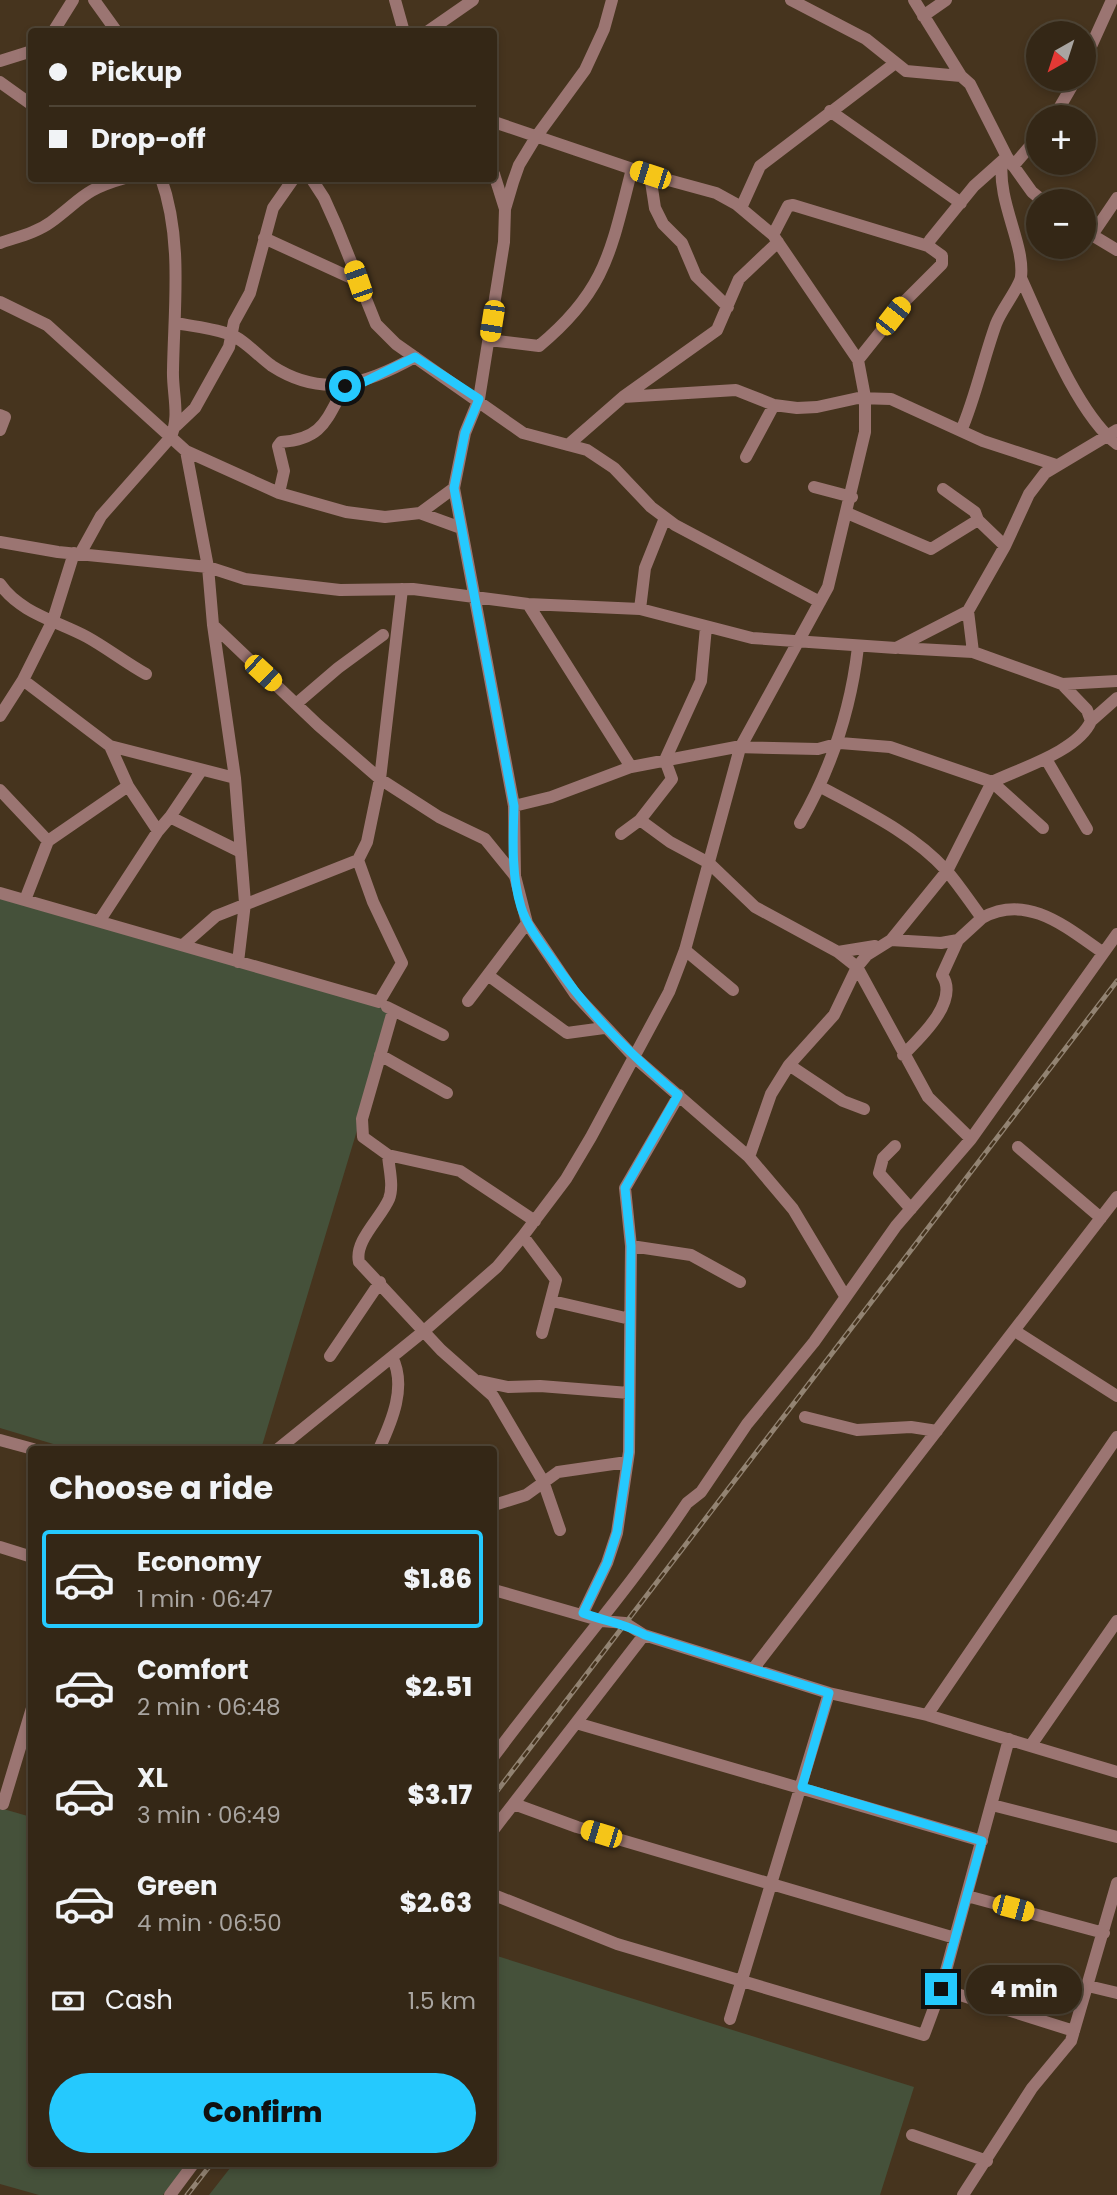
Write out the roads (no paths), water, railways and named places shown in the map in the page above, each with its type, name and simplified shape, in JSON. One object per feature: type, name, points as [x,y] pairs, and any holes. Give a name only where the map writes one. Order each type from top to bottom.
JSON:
[{"type":"street","points":[[56,28],[73,0]]},
{"type":"street","points":[[94,0],[114,28]]},
{"type":"street","points":[[395,0],[403,28]]},
{"type":"street","points":[[433,28],[473,0]]},
{"type":"street","points":[[612,0],[604,29],[585,70],[536,136],[519,165],[505,209],[504,242],[479,399],[465,433],[454,488],[514,806],[515,876],[527,923],[575,994],[634,1057],[749,1157],[793,1209],[845,1296]]},
{"type":"street","points":[[914,0],[961,76],[970,84],[1007,161],[1032,189]]},
{"type":"street","points":[[923,16],[946,0]]},
{"type":"street","points":[[1096,35],[1112,0]]},
{"type":"street","points":[[801,2],[866,39],[906,71],[961,76]]},
{"type":"street","points":[[0,61],[28,52]]},
{"type":"street","points":[[741,208],[760,166],[894,64]]},
{"type":"street","points":[[0,82],[28,102]]},
{"type":"street","points":[[830,111],[961,203]]},
{"type":"street","points":[[282,1446],[424,1331],[497,1267],[566,1179],[669,992],[685,950],[740,748],[828,587],[852,497],[864,432],[865,397],[858,360],[775,238],[741,208],[716,193],[650,175],[497,123]]},
{"type":"street","points":[[928,246],[961,203],[1026,146]]},
{"type":"street","points":[[896,648],[968,611],[1005,546],[1029,494],[1045,473],[1114,437],[1065,373],[1021,278],[1019,256],[1003,201],[1007,161]]},
{"type":"street","points":[[489,340],[539,346],[577,310],[605,268],[632,169]]},
{"type":"street","points":[[650,175],[655,208],[663,224],[682,243],[696,276],[728,307]]},
{"type":"street","points":[[0,243],[35,232],[80,196],[113,182]]},
{"type":"street","points":[[162,182],[170,202],[174,226],[173,432]]},
{"type":"street","points":[[0,716],[23,680],[53,620],[77,554],[101,516],[195,408],[229,347],[231,334],[250,293],[273,208],[291,182]]},
{"type":"street","points":[[314,182],[324,198],[376,324],[415,357],[479,399],[523,433],[587,450],[614,468],[665,517],[820,602]]},
{"type":"street","points":[[497,182],[505,209]]},
{"type":"street","points":[[1096,223],[1117,198]]},
{"type":"street","points":[[568,445],[622,397],[717,330],[739,278],[775,238],[788,206],[793,205],[928,246],[942,256],[942,264],[906,300],[858,360]]},
{"type":"street","points":[[1096,237],[1117,250]]},
{"type":"street","points":[[264,238],[358,281]]},
{"type":"street","points":[[961,431],[978,392],[996,324],[1021,278]]},
{"type":"street","points":[[0,302],[47,325],[173,432],[186,452],[208,567],[213,625],[235,778],[245,903],[238,962]]},
{"type":"street","points":[[175,323],[231,334],[274,367],[316,383],[345,386],[364,382],[415,357]]},
{"type":"street","points":[[279,493],[284,471],[278,446],[281,442],[308,439],[318,430],[345,386]]},
{"type":"street","points":[[622,397],[736,390],[774,405],[817,407],[865,397],[891,399],[961,431],[1056,465]]},
{"type":"street","points":[[747,457],[774,405]]},
{"type":"street","points":[[0,415],[5,417],[0,430]]},
{"type":"street","points":[[186,452],[279,493],[346,512],[385,517],[420,513],[461,528]]},
{"type":"street","points":[[814,487],[852,497]]},
{"type":"street","points":[[420,513],[454,488]]},
{"type":"street","points":[[943,489],[975,512],[978,520],[1005,546]]},
{"type":"street","points":[[847,513],[931,549],[978,520]]},
{"type":"street","points":[[640,609],[645,568],[665,517]]},
{"type":"street","points":[[0,542],[77,554],[145,558],[208,567],[245,579],[340,590],[402,589],[528,604],[640,609],[752,638],[858,647],[973,652],[1062,684],[1117,681]]},
{"type":"street","points":[[0,584],[9,597],[27,609],[89,638],[146,674]]},
{"type":"street","points":[[183,945],[208,920],[358,860],[367,842],[380,779],[402,589]]},
{"type":"street","points":[[528,604],[631,767]]},
{"type":"street","points":[[968,611],[973,652]]},
{"type":"street","points":[[213,625],[296,705],[380,779],[439,817],[485,839],[515,876]]},
{"type":"street","points":[[621,834],[640,820],[672,779],[665,760],[701,681],[706,627]]},
{"type":"street","points":[[296,705],[338,668],[383,635]]},
{"type":"street","points":[[800,823],[821,787],[853,685],[858,647]]},
{"type":"street","points":[[23,680],[110,746],[235,778]]},
{"type":"street","points":[[1062,684],[1087,710],[1091,721]]},
{"type":"street","points":[[891,940],[947,871],[992,782],[1046,758],[1088,729],[1091,721],[1117,698]]},
{"type":"street","points":[[514,806],[551,797],[631,767],[665,760],[740,748],[818,749],[834,744],[890,747],[992,782],[1043,828]]},
{"type":"street","points":[[110,746],[128,786],[158,831]]},
{"type":"street","points":[[1046,758],[1087,829]]},
{"type":"street","points":[[100,920],[201,771]]},
{"type":"street","points":[[24,900],[48,841],[128,786]]},
{"type":"street","points":[[821,787],[889,824],[947,871],[982,918]]},
{"type":"street","points":[[0,790],[48,841]]},
{"type":"street","points":[[170,817],[239,852]]},
{"type":"street","points":[[640,820],[670,842],[709,863],[755,907],[838,952],[857,967],[928,1097],[971,1139]]},
{"type":"street","points":[[358,860],[373,902],[402,963],[380,1002]]},
{"type":"street","points":[[0,893],[380,1002],[443,1035]]},
{"type":"street","points":[[903,1055],[922,1036],[944,1001],[947,988],[942,975],[958,940],[982,918],[1008,908],[1027,909],[1050,918],[1102,952]]},
{"type":"street","points":[[468,1001],[527,923]]},
{"type":"street","points":[[497,1752],[552,1678],[602,1620],[845,1296],[872,1256],[971,1139],[1028,1063],[1102,952],[1117,934]]},
{"type":"street","points":[[838,952],[879,945],[891,940],[941,943],[958,940]]},
{"type":"street","points":[[749,1157],[771,1094],[789,1065],[834,1015],[857,967],[879,945]]},
{"type":"street","points":[[685,950],[733,990]]},
{"type":"street","points":[[489,976],[567,1033],[604,1028]]},
{"type":"street","points":[[393,1011],[361,1129],[369,1143],[388,1155],[460,1171],[535,1221]]},
{"type":"street","points":[[380,1055],[447,1093]]},
{"type":"street","points":[[789,1065],[843,1101],[864,1109]]},
{"type":"street","points":[[583,1613],[607,1563],[617,1532],[627,1462],[631,1246],[625,1188],[678,1095]]},
{"type":"street","points":[[895,1146],[879,1165],[879,1173],[911,1209]]},
{"type":"street","points":[[1018,1147],[1101,1218]]},
{"type":"street","points":[[388,1155],[389,1198],[357,1255],[359,1262],[424,1331],[493,1396],[543,1481],[560,1530]]},
{"type":"street","points":[[753,1669],[1117,1197]]},
{"type":"street","points":[[523,1236],[556,1280],[542,1333]]},
{"type":"street","points":[[631,1246],[691,1255],[740,1282]]},
{"type":"street","points":[[330,1356],[380,1282]]},
{"type":"street","points":[[552,1301],[630,1319]]},
{"type":"street","points":[[1015,1331],[1117,1395]]},
{"type":"street","points":[[380,1446],[398,1394],[399,1376],[392,1357]]},
{"type":"street","points":[[477,1381],[508,1387],[540,1385],[629,1393]]},
{"type":"street","points":[[805,1417],[857,1430],[911,1427],[937,1432]]},
{"type":"street","points":[[927,1715],[1117,1437]]},
{"type":"street","points":[[0,1440],[28,1448]]},
{"type":"street","points":[[497,1504],[526,1496],[558,1472],[575,1467],[627,1462]]},
{"type":"street","points":[[0,1547],[28,1556]]},
{"type":"street","points":[[497,1591],[602,1620],[625,1623],[645,1635],[829,1693],[927,1715],[1117,1772]]},
{"type":"street","points":[[1031,1745],[1117,1621]]},
{"type":"street","points":[[497,1825],[645,1635]]},
{"type":"street","points":[[730,2019],[739,1981],[802,1787],[829,1693]]},
{"type":"street","points":[[3,1804],[28,1721]]},
{"type":"street","points":[[576,1723],[982,1841]]},
{"type":"street","points":[[497,1896],[617,1944],[924,2035],[941,1989],[1009,1739]]},
{"type":"street","points":[[514,1804],[577,1827],[771,1886],[955,1938]]},
{"type":"street","points":[[992,1805],[1117,1837]]},
{"type":"street","points":[[963,2195],[1032,2088],[1063,2054],[1074,2031],[1117,1883]]},
{"type":"street","points":[[967,1896],[1104,1933]]},
{"type":"street","points":[[1088,1986],[1117,1993]]},
{"type":"street","points":[[941,1989],[1074,2031]]},
{"type":"street","points":[[912,2135],[987,2161]]},
{"type":"street","points":[[170,2195],[191,2167]]},
{"type":"railway","points":[[497,1791],[1117,981]]},
{"type":"railway","points":[[187,2195],[209,2167]]}]
